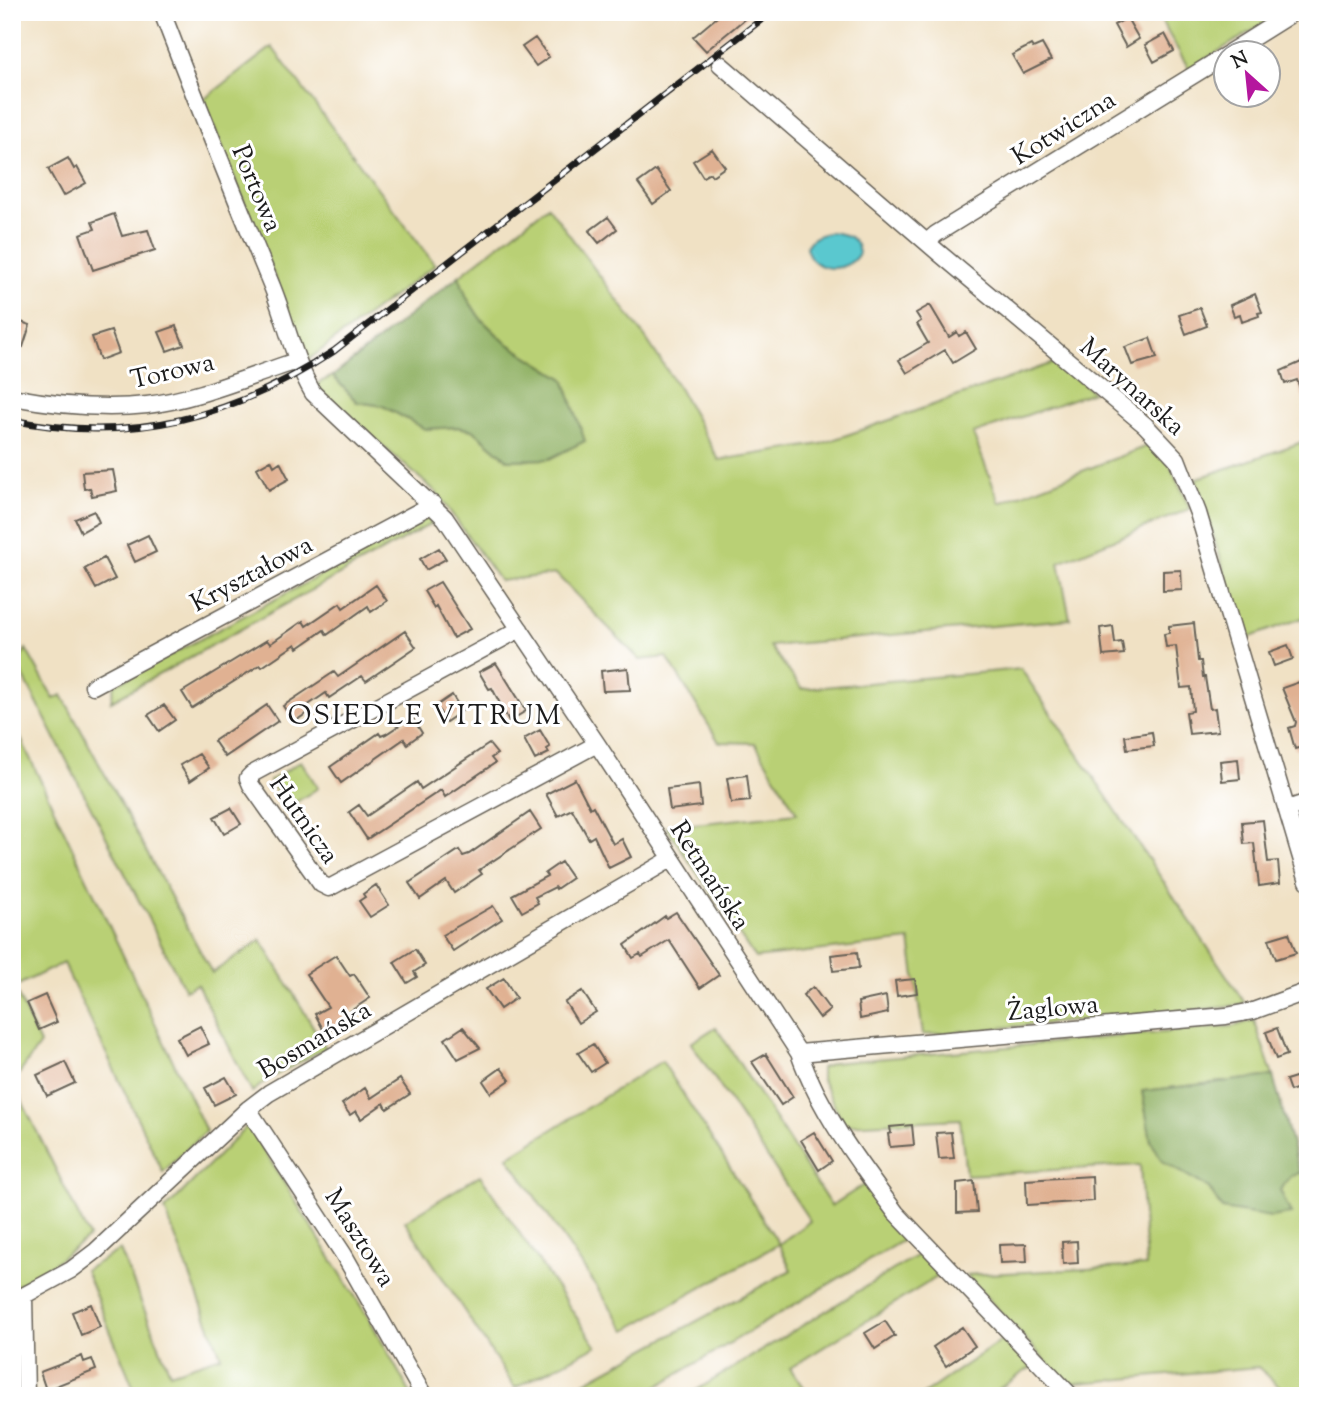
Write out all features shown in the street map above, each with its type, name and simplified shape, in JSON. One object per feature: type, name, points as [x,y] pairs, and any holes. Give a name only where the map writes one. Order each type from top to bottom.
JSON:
[{"type":"street","name":"Portowa","points":[[162,12],[202,119],[273,288],[307,383]]},
{"type":"street","name":"Kotwiczna","points":[[1253,38],[1294,12]]},
{"type":"street","name":"Marynarska","points":[[720,64],[1145,425],[1177,459],[1198,513],[1308,881]]},
{"type":"street","name":"Kotwiczna","points":[[927,242],[1212,64]]},
{"type":"street","name":"Torowa","points":[[12,397],[88,406],[148,405],[177,399],[297,361]]},
{"type":"street","name":"Retmańska","points":[[307,383],[320,401],[445,518],[799,1053],[806,1073],[830,1118],[897,1213],[1071,1396]]},
{"type":"street","name":"Kryształowa","points":[[93,685],[433,504]]},
{"type":"street","name":"Hutnicza","points":[[520,629],[252,774],[248,778],[251,785],[321,884],[330,888],[597,744]]},
{"type":"street","points":[[1287,809],[1308,802]]},
{"type":"street","name":"Bosmańska","points":[[18,1300],[71,1270],[96,1251],[248,1109],[290,1078],[671,859]]},
{"type":"street","name":"Żaglowa","points":[[799,1053],[1226,1016],[1253,1011],[1308,991]]},
{"type":"street","name":"Masztowa","points":[[248,1109],[344,1255],[424,1396]]},
{"type":"street","points":[[18,1300],[26,1396]]},
{"type":"green space","points":[[1156,12],[1283,12],[1240,38],[1212,38],[1212,55],[1189,69]]},
{"type":"green space","points":[[272,47],[435,265],[308,360],[203,100]]},
{"type":"green space","points":[[548,206],[645,337],[680,390],[719,460],[821,444],[1056,362],[1093,392],[973,434],[1000,503],[1152,444],[1170,465],[1190,509],[1059,562],[1070,619],[770,646],[802,689],[1021,669],[1245,1003],[1227,1007],[923,1035],[910,940],[755,958],[666,827],[797,813],[755,743],[719,742],[667,657],[640,660],[556,574],[500,581],[436,492],[327,398],[316,384],[333,376],[357,402],[383,406],[425,429],[457,427],[473,430],[508,460],[549,459],[584,441],[564,379],[505,342],[480,318],[467,298],[459,276]]},
{"type":"green space","points":[[459,276],[467,298],[480,318],[505,342],[564,379],[585,441],[549,459],[508,460],[473,430],[457,427],[425,429],[383,406],[357,402],[333,376]]},
{"type":"green space","points":[[1308,440],[1308,616],[1245,639],[1196,479]]},
{"type":"green space","points":[[428,518],[433,523],[111,701],[114,685]]},
{"type":"green space","points":[[26,649],[54,699],[62,695],[212,973],[261,940],[326,1048],[270,1078],[252,1092],[197,984],[185,990],[17,664]]},
{"type":"green space","points":[[12,720],[206,1131],[163,1172],[63,963],[14,987],[40,1044],[13,1083],[89,1237],[39,1274],[12,1288]]},
{"type":"green space","points":[[301,761],[318,788],[287,808],[270,781]]},
{"type":"green space","points":[[1254,1020],[1273,1076],[1142,1091],[1151,1141],[1162,1161],[1209,1188],[1222,1209],[1291,1214],[1280,1190],[1292,1175],[1308,1170],[1308,1396],[1290,1396],[1258,1367],[1067,1384],[966,1275],[1146,1266],[1140,1165],[966,1175],[960,1119],[844,1125],[821,1078],[821,1068],[832,1063],[1235,1026]]},
{"type":"green space","points":[[716,1027],[831,1206],[865,1184],[908,1237],[641,1396],[559,1396],[791,1270],[779,1244],[810,1221],[691,1043]]},
{"type":"green space","points":[[662,1061],[779,1244],[626,1330],[508,1157]]},
{"type":"green space","points":[[1273,1076],[1300,1173],[1292,1175],[1280,1190],[1291,1214],[1271,1217],[1222,1209],[1209,1188],[1162,1161],[1151,1141],[1142,1091]]},
{"type":"green space","points":[[248,1125],[371,1322],[412,1396],[137,1396],[85,1270],[120,1250],[170,1373],[221,1356],[165,1210]]},
{"type":"green space","points":[[480,1175],[596,1346],[515,1388],[405,1221]]},
{"type":"green space","points":[[924,1251],[942,1274],[790,1368],[809,1396],[687,1396]]},
{"type":"green space","points":[[1003,1339],[1033,1366],[988,1396],[921,1396]]},
{"type":"water","points":[[831,232],[853,239],[858,247],[859,253],[847,265],[831,268],[815,262],[810,256],[806,247],[811,240]]},
{"type":"building","points":[[723,12],[753,12],[706,51],[693,37]]},
{"type":"building","points":[[1127,18],[1139,39],[1126,47],[1114,25]]},
{"type":"building","points":[[1165,34],[1174,51],[1154,62],[1145,45]]},
{"type":"building","points":[[535,38],[549,57],[536,66],[522,47]]},
{"type":"building","points":[[1042,44],[1051,60],[1023,74],[1012,55],[1031,45],[1033,48]]},
{"type":"building","points":[[712,149],[725,167],[712,176],[710,173],[703,177],[693,161]]},
{"type":"building","points":[[68,158],[86,183],[63,196],[48,169]]},
{"type":"building","points":[[656,170],[671,191],[653,204],[638,183]]},
{"type":"building","points":[[114,214],[122,236],[148,230],[155,250],[93,270],[80,234],[95,229],[92,222]]},
{"type":"building","points":[[608,217],[617,229],[599,243],[589,231]]},
{"type":"building","points":[[1255,294],[1262,312],[1258,313],[1259,316],[1242,322],[1240,314],[1234,316],[1230,305]]},
{"type":"building","points":[[930,305],[949,337],[957,332],[959,336],[966,332],[976,349],[953,363],[945,350],[907,373],[899,360],[928,343],[917,324],[921,321],[916,313]]},
{"type":"building","points":[[1200,308],[1207,326],[1186,334],[1179,315]]},
{"type":"building","points":[[12,319],[30,325],[23,347],[12,344]]},
{"type":"building","points":[[176,326],[184,345],[167,351],[159,332]]},
{"type":"building","points":[[111,331],[119,353],[100,360],[92,337]]},
{"type":"building","points":[[1150,338],[1157,358],[1132,365],[1125,347]]},
{"type":"building","points":[[1308,359],[1306,406],[1297,380],[1285,384],[1281,371]]},
{"type":"building","points":[[271,460],[274,466],[280,462],[289,479],[269,490],[257,468]]},
{"type":"building","points":[[113,470],[117,491],[92,496],[90,488],[84,489],[82,472]]},
{"type":"building","points":[[94,511],[99,522],[81,532],[75,519]]},
{"type":"building","points":[[148,535],[156,552],[135,562],[127,545]]},
{"type":"building","points":[[439,548],[446,559],[426,570],[420,559]]},
{"type":"building","points":[[104,558],[115,579],[96,589],[85,569]]},
{"type":"building","points":[[1181,570],[1182,590],[1163,591],[1163,571]]},
{"type":"building","points":[[440,582],[470,629],[453,638],[436,606],[434,608],[424,591]]},
{"type":"building","points":[[376,585],[387,601],[371,612],[368,606],[327,635],[324,630],[298,648],[296,644],[192,708],[182,692],[267,640],[270,644],[303,621],[306,626],[340,603],[343,608]]},
{"type":"building","points":[[1194,623],[1198,661],[1201,661],[1205,677],[1210,709],[1215,708],[1218,731],[1189,734],[1186,712],[1193,711],[1191,687],[1181,688],[1176,646],[1166,647],[1164,634],[1169,633],[1169,626]]},
{"type":"building","points":[[1113,626],[1115,643],[1122,642],[1124,654],[1103,656],[1100,628]]},
{"type":"building","points":[[405,631],[416,647],[366,681],[362,676],[329,698],[326,693],[307,706],[310,711],[294,722],[283,706],[334,672],[338,677]]},
{"type":"building","points":[[1288,645],[1293,659],[1274,666],[1269,652]]},
{"type":"building","points":[[496,663],[526,711],[509,721],[492,688],[489,689],[479,672]]},
{"type":"building","points":[[628,668],[630,690],[603,691],[601,671]]},
{"type":"building","points":[[1302,681],[1308,696],[1306,750],[1305,746],[1295,749],[1289,728],[1295,726],[1296,722],[1282,688]]},
{"type":"building","points":[[452,695],[462,711],[446,722],[436,706]]},
{"type":"building","points":[[164,705],[175,720],[159,731],[148,715]]},
{"type":"building","points":[[267,705],[278,721],[225,757],[214,741]]},
{"type":"building","points":[[412,717],[422,733],[407,744],[404,739],[341,783],[330,767],[379,733],[381,736],[386,734]]},
{"type":"building","points":[[540,730],[550,747],[547,749],[549,753],[535,760],[524,739]]},
{"type":"building","points":[[1152,732],[1154,746],[1127,749],[1125,736]]},
{"type":"building","points":[[489,744],[497,754],[491,758],[495,763],[445,797],[441,790],[367,839],[349,812],[359,805],[367,816],[417,782],[421,789]]},
{"type":"building","points":[[199,754],[209,768],[190,781],[180,765]]},
{"type":"building","points":[[1238,759],[1240,779],[1222,781],[1220,761]]},
{"type":"building","points":[[747,775],[750,801],[731,803],[727,778]]},
{"type":"building","points":[[575,779],[613,844],[622,839],[631,857],[609,868],[594,836],[589,839],[572,809],[558,816],[546,794]]},
{"type":"building","points":[[699,785],[701,806],[670,810],[667,789]]},
{"type":"building","points":[[231,808],[241,824],[224,834],[214,817]]},
{"type":"building","points":[[530,812],[541,829],[479,870],[482,874],[454,893],[446,881],[420,899],[409,883],[459,850],[463,856],[469,854]]},
{"type":"building","points":[[1263,820],[1268,862],[1278,861],[1280,883],[1259,886],[1254,843],[1244,844],[1242,822]]},
{"type":"building","points":[[561,862],[572,878],[556,889],[555,887],[535,897],[538,903],[522,912],[512,895],[547,876],[545,873]]},
{"type":"building","points":[[376,885],[389,905],[370,917],[359,901],[365,897],[363,894]]},
{"type":"building","points":[[493,906],[502,919],[453,951],[442,935]]},
{"type":"building","points":[[676,912],[719,975],[700,988],[669,940],[642,957],[640,954],[633,958],[625,945],[665,916],[666,918]]},
{"type":"building","points":[[1289,933],[1296,953],[1276,959],[1269,939]]},
{"type":"building","points":[[415,949],[425,965],[414,972],[417,977],[407,983],[394,962]]},
{"type":"building","points":[[857,952],[859,968],[833,971],[831,955]]},
{"type":"building","points":[[336,955],[350,976],[354,974],[370,998],[343,1016],[346,1021],[325,1033],[315,1014],[328,1007],[306,974]]},
{"type":"building","points":[[504,978],[516,998],[500,1009],[486,989]]},
{"type":"building","points":[[915,979],[917,993],[897,996],[895,981]]},
{"type":"building","points":[[813,987],[830,1010],[820,1018],[803,995]]},
{"type":"building","points":[[582,991],[596,1012],[578,1023],[565,1002]]},
{"type":"building","points":[[45,995],[57,1022],[39,1030],[27,1003]]},
{"type":"building","points":[[886,996],[888,1013],[860,1019],[858,1002]]},
{"type":"building","points":[[200,1026],[209,1044],[186,1055],[177,1038]]},
{"type":"building","points":[[463,1027],[480,1048],[458,1059],[445,1039]]},
{"type":"building","points":[[1277,1028],[1287,1055],[1276,1059],[1266,1032]]},
{"type":"building","points":[[593,1044],[605,1063],[591,1072],[578,1053]]},
{"type":"building","points":[[766,1054],[793,1097],[781,1105],[752,1062]]},
{"type":"building","points":[[65,1062],[75,1083],[47,1096],[37,1075]]},
{"type":"building","points":[[501,1068],[510,1080],[491,1093],[483,1081]]},
{"type":"building","points":[[1308,1073],[1308,1085],[1290,1091],[1286,1080]]},
{"type":"building","points":[[226,1077],[236,1094],[214,1105],[205,1088]]},
{"type":"building","points":[[400,1079],[410,1094],[387,1109],[384,1103],[361,1119],[356,1111],[350,1115],[342,1104],[365,1088],[371,1098]]},
{"type":"building","points":[[912,1125],[914,1145],[890,1147],[890,1127]]},
{"type":"building","points":[[814,1132],[832,1161],[819,1170],[801,1140]]},
{"type":"building","points":[[951,1132],[954,1158],[939,1159],[936,1133]]},
{"type":"building","points":[[1092,1176],[1093,1201],[1027,1205],[1026,1180]]},
{"type":"building","points":[[974,1181],[977,1212],[957,1213],[957,1183]]},
{"type":"building","points":[[1077,1241],[1078,1263],[1063,1264],[1062,1242]]},
{"type":"building","points":[[1026,1244],[1027,1262],[1000,1263],[999,1245]]},
{"type":"building","points":[[91,1304],[100,1327],[81,1335],[72,1312]]},
{"type":"building","points":[[885,1321],[895,1336],[875,1349],[865,1333]]},
{"type":"building","points":[[962,1327],[975,1346],[946,1366],[933,1347]]},
{"type":"building","points":[[82,1356],[84,1362],[92,1359],[96,1370],[46,1390],[40,1372]]},
{"type":"railway","points":[[12,420],[56,427],[140,427],[181,420],[220,408],[296,374],[334,351],[771,12]]},
{"type":"district","name":"OSIEDLE VITRUM","points":[[425,714]]}]
